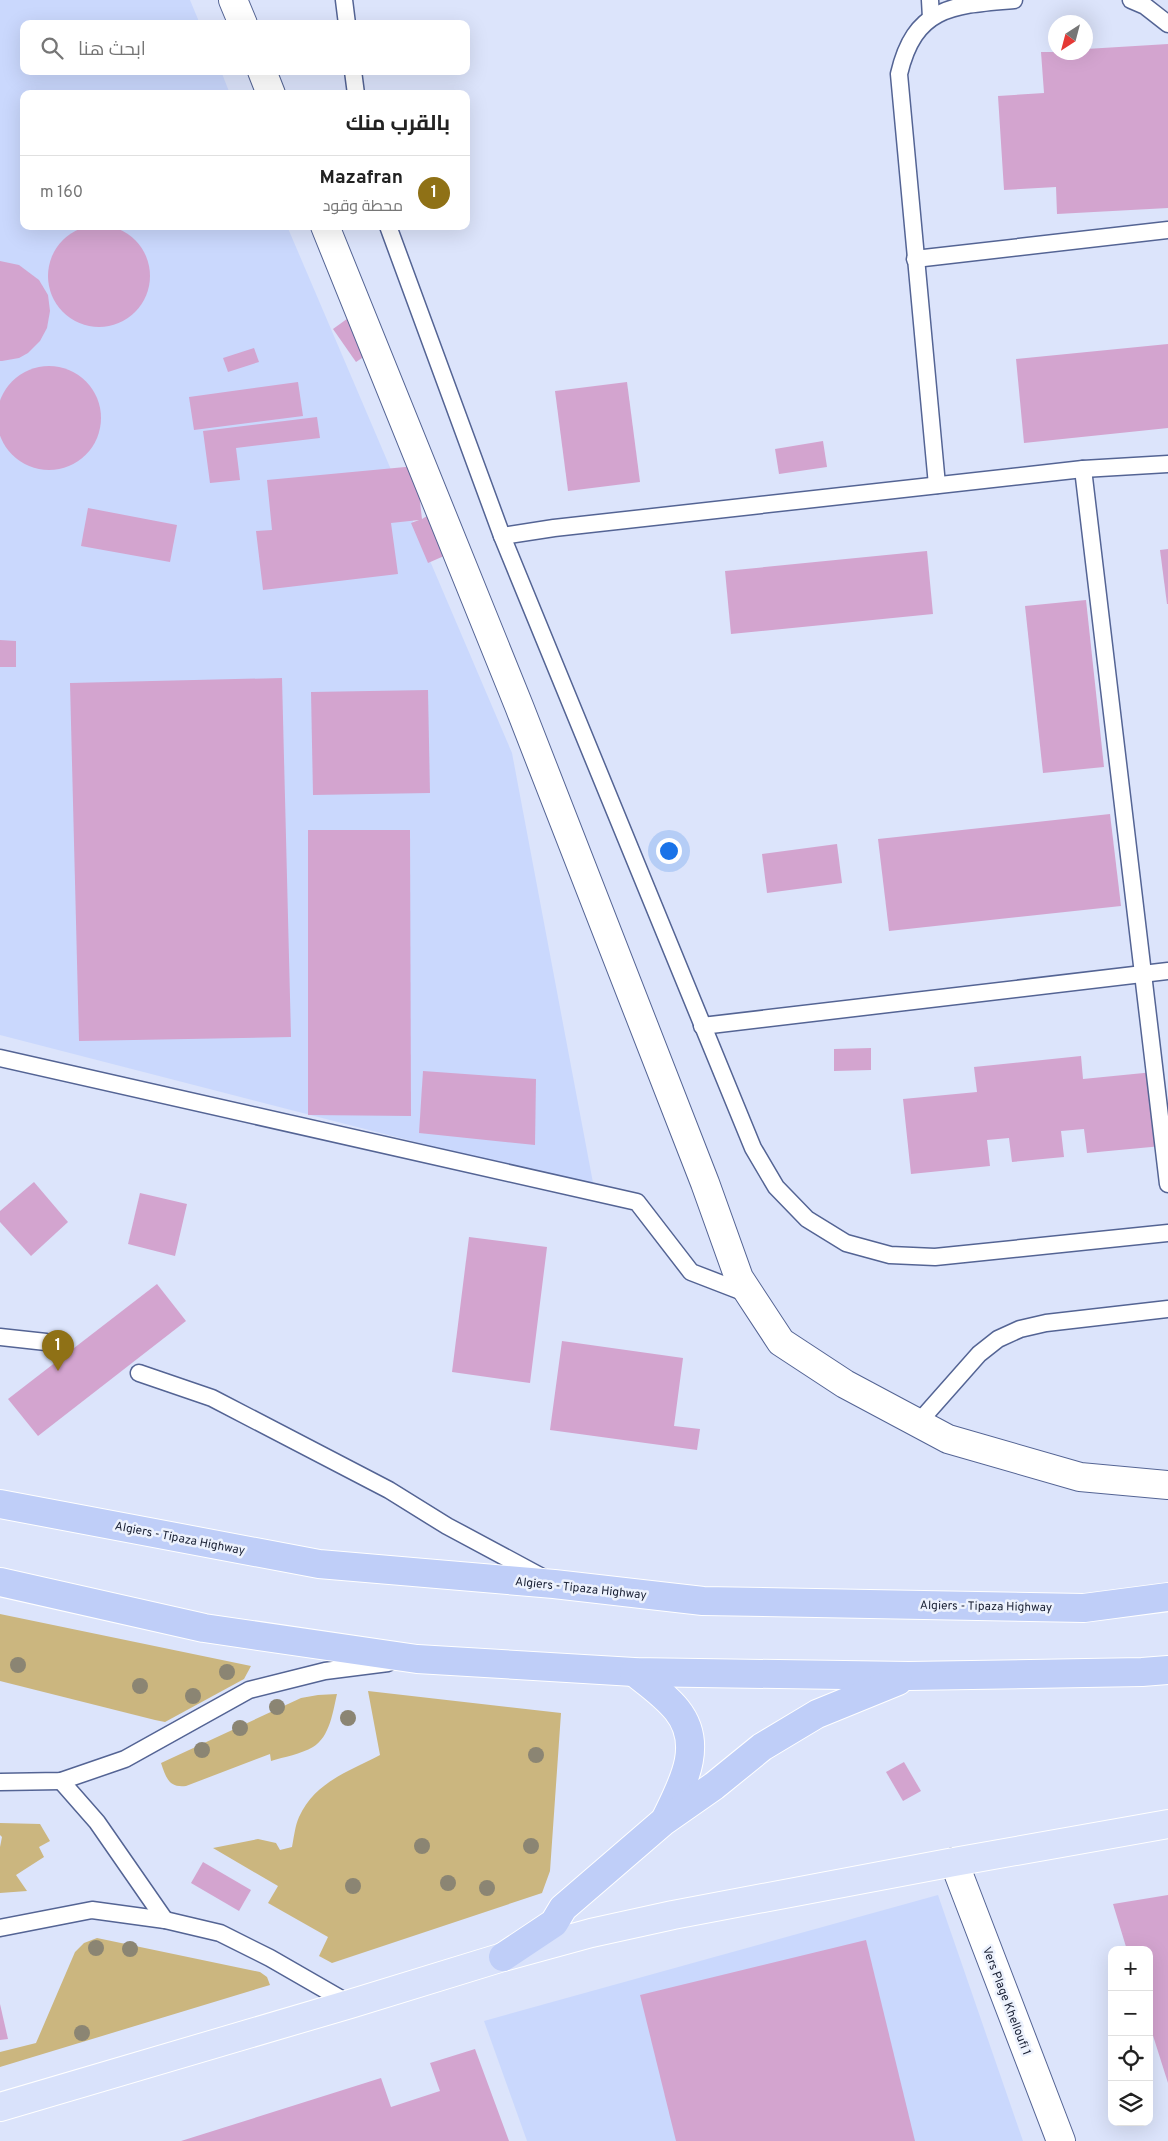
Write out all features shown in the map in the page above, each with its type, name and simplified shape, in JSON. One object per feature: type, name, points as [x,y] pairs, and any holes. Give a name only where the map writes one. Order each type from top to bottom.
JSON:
[{"type":"highway","name":"Algiers - Tipaza Highway","points":[[0,1504],[319,1564],[554,1584],[713,1602],[1084,1608],[1168,1598]]},
{"type":"highway","points":[[0,1582],[204,1628],[417,1659],[634,1672],[909,1676],[1168,1670]]},
{"type":"highway","points":[[634,1672],[666,1698],[679,1712],[687,1729],[690,1748],[689,1766],[683,1784],[664,1822]]},
{"type":"highway","points":[[503,1957],[554,1922],[563,1908],[664,1822],[714,1786],[762,1747],[789,1729],[817,1714],[909,1676]]},
{"type":"main road","points":[[0,2107],[503,1957],[590,1933],[673,1914],[1168,1824]]},
{"type":"street","points":[[233,0],[241,20]]},
{"type":"street","points":[[264,75],[269,90]]},
{"type":"street","points":[[327,230],[519,706],[701,1173],[739,1278],[781,1342],[845,1384],[948,1439],[1080,1476],[1168,1485]]},
{"type":"street","name":"Vers Plage Khelloufi 1","points":[[954,1862],[1060,2141]]},
{"type":"lane","points":[[344,0],[346,20]]},
{"type":"lane","points":[[930,0],[931,18]]},
{"type":"lane","points":[[937,485],[899,74],[904,52],[911,40],[931,18],[950,8],[1014,0]]},
{"type":"lane","points":[[1131,0],[1145,6],[1168,24]]},
{"type":"lane","points":[[354,75],[355,90]]},
{"type":"lane","points":[[389,230],[502,536],[753,1148],[776,1187],[807,1220],[846,1243],[890,1255],[935,1257],[1168,1233]]},
{"type":"lane","points":[[916,259],[1168,230]]},
{"type":"lane","points":[[502,536],[554,528],[1083,469],[1168,464]]},
{"type":"lane","points":[[1083,469],[1143,973],[1164,1107],[1168,1184]]},
{"type":"lane","points":[[702,1026],[1168,971]]},
{"type":"lane","points":[[0,1058],[637,1202],[691,1272],[750,1294]]},
{"type":"lane","points":[[918,1423],[978,1354],[998,1339],[1020,1328],[1046,1323],[1168,1309]]},
{"type":"lane","points":[[0,1338],[46,1342]]},
{"type":"lane","points":[[139,1373],[212,1398],[389,1490],[447,1526],[554,1584]]},
{"type":"lane","points":[[0,1782],[61,1781],[125,1759],[249,1690],[325,1672],[417,1659]]},
{"type":"lane","points":[[61,1781],[97,1822],[165,1920]]},
{"type":"lane","points":[[0,1928],[92,1910],[165,1920],[220,1933],[270,1958],[350,2004]]},
{"type":"shaded area","points":[[0,0],[190,0],[198,20],[20,20],[20,75],[223,75],[228,90],[20,90],[20,230],[289,230],[512,753],[594,1188],[0,1035]]},
{"type":"shaded area","points":[[0,1614],[251,1666],[244,1679],[165,1722],[155,1720],[0,1681]]},
{"type":"shaded area","points":[[368,1691],[561,1713],[550,1871],[542,1893],[332,1963],[319,1956],[328,1937],[268,1903],[278,1886],[213,1848],[258,1839],[276,1843],[280,1850],[292,1847],[299,1817],[314,1795],[334,1779],[380,1755]]},
{"type":"shaded area","points":[[337,1694],[327,1730],[319,1743],[313,1747],[271,1761],[270,1754],[186,1786],[172,1784],[165,1773],[161,1763],[301,1698]]},
{"type":"shaded area","points":[[0,1823],[40,1824],[50,1841],[39,1847],[44,1857],[16,1875],[27,1891],[0,1893],[0,1847],[2,1837],[0,1835]]},
{"type":"shaded area","points":[[938,1895],[1023,2141],[527,2141],[484,2021]]},
{"type":"shaded area","points":[[97,1938],[260,1972],[267,1977],[270,1985],[0,2067],[0,2052],[36,2043],[75,1952],[84,1943]]},
{"type":"building","points":[[1168,44],[1168,208],[1057,214],[1056,187],[1004,190],[998,96],[1044,93],[1041,52],[1048,52],[1048,60],[1093,60],[1093,49]]},
{"type":"building","points":[[75,230],[123,230],[142,247],[147,256],[150,276],[147,296],[142,305],[128,319],[119,324],[99,327],[79,324],[70,319],[56,305],[51,296],[48,276],[51,256],[56,247]]},
{"type":"building","points":[[0,261],[19,265],[39,280],[48,295],[50,311],[47,328],[40,341],[28,353],[19,358],[2,361],[0,361]]},
{"type":"building","points":[[351,316],[374,350],[356,362],[333,329]]},
{"type":"building","points":[[1168,344],[1168,428],[1024,443],[1016,359]]},
{"type":"building","points":[[254,348],[259,362],[228,372],[223,358]]},
{"type":"building","points":[[39,367],[59,367],[78,375],[92,389],[100,408],[100,428],[92,447],[78,461],[59,469],[39,469],[20,461],[6,447],[-1,431],[-1,405],[6,389],[20,375]]},
{"type":"building","points":[[298,382],[303,416],[194,430],[189,397]]},
{"type":"building","points":[[627,382],[640,482],[568,491],[555,391]]},
{"type":"building","points":[[317,417],[320,438],[236,448],[240,480],[210,483],[203,431]]},
{"type":"building","points":[[823,441],[827,467],[779,474],[775,449]]},
{"type":"building","points":[[416,466],[422,519],[427,516],[444,556],[428,563],[411,523],[419,520],[391,523],[398,574],[263,590],[256,531],[272,530],[267,480]]},
{"type":"building","points":[[88,508],[177,525],[170,562],[81,546]]},
{"type":"building","points":[[1168,549],[1168,604],[1167,604],[1160,550]]},
{"type":"building","points":[[927,551],[933,614],[731,634],[725,571]]},
{"type":"building","points":[[1086,600],[1104,767],[1043,773],[1025,606]]},
{"type":"building","points":[[0,640],[16,641],[16,667],[0,667]]},
{"type":"building","points":[[282,678],[291,1037],[79,1041],[70,683]]},
{"type":"building","points":[[428,690],[430,793],[313,795],[311,692]]},
{"type":"building","points":[[1110,814],[1121,906],[889,931],[878,839]]},
{"type":"building","points":[[308,830],[410,830],[411,1116],[308,1115]]},
{"type":"building","points":[[837,844],[842,883],[767,893],[762,854]]},
{"type":"building","points":[[871,1048],[871,1070],[834,1071],[834,1049]]},
{"type":"building","points":[[1081,1056],[1083,1079],[1154,1072],[1162,1146],[1087,1153],[1084,1129],[1061,1131],[1064,1157],[1012,1162],[1009,1138],[987,1140],[990,1166],[911,1174],[903,1099],[977,1092],[974,1067]]},
{"type":"building","points":[[423,1071],[536,1079],[535,1145],[419,1133]]},
{"type":"building","points":[[34,1182],[68,1222],[31,1256],[0,1222],[0,1211]]},
{"type":"building","points":[[140,1193],[187,1204],[175,1256],[128,1244]]},
{"type":"building","points":[[469,1237],[547,1247],[530,1383],[452,1372]]},
{"type":"building","points":[[157,1284],[186,1321],[38,1436],[8,1399]]},
{"type":"building","points":[[562,1341],[683,1358],[674,1426],[700,1429],[697,1450],[550,1430]]},
{"type":"building","points":[[904,1762],[921,1791],[903,1801],[886,1772]]},
{"type":"building","points":[[203,1862],[251,1890],[239,1911],[191,1883]]},
{"type":"building","points":[[1168,1895],[1168,2083],[1153,2036],[1153,1946],[1126,1946],[1113,1904]]},
{"type":"building","points":[[866,1940],[915,2141],[676,2141],[640,1995]]},
{"type":"building","points":[[0,2004],[8,2039],[0,2040]]},
{"type":"building","points":[[475,2049],[509,2141],[181,2141],[381,2078],[391,2107],[440,2091],[430,2063]]},
{"type":"place","name":"Mazafran","points":[[58,1371]]}]
